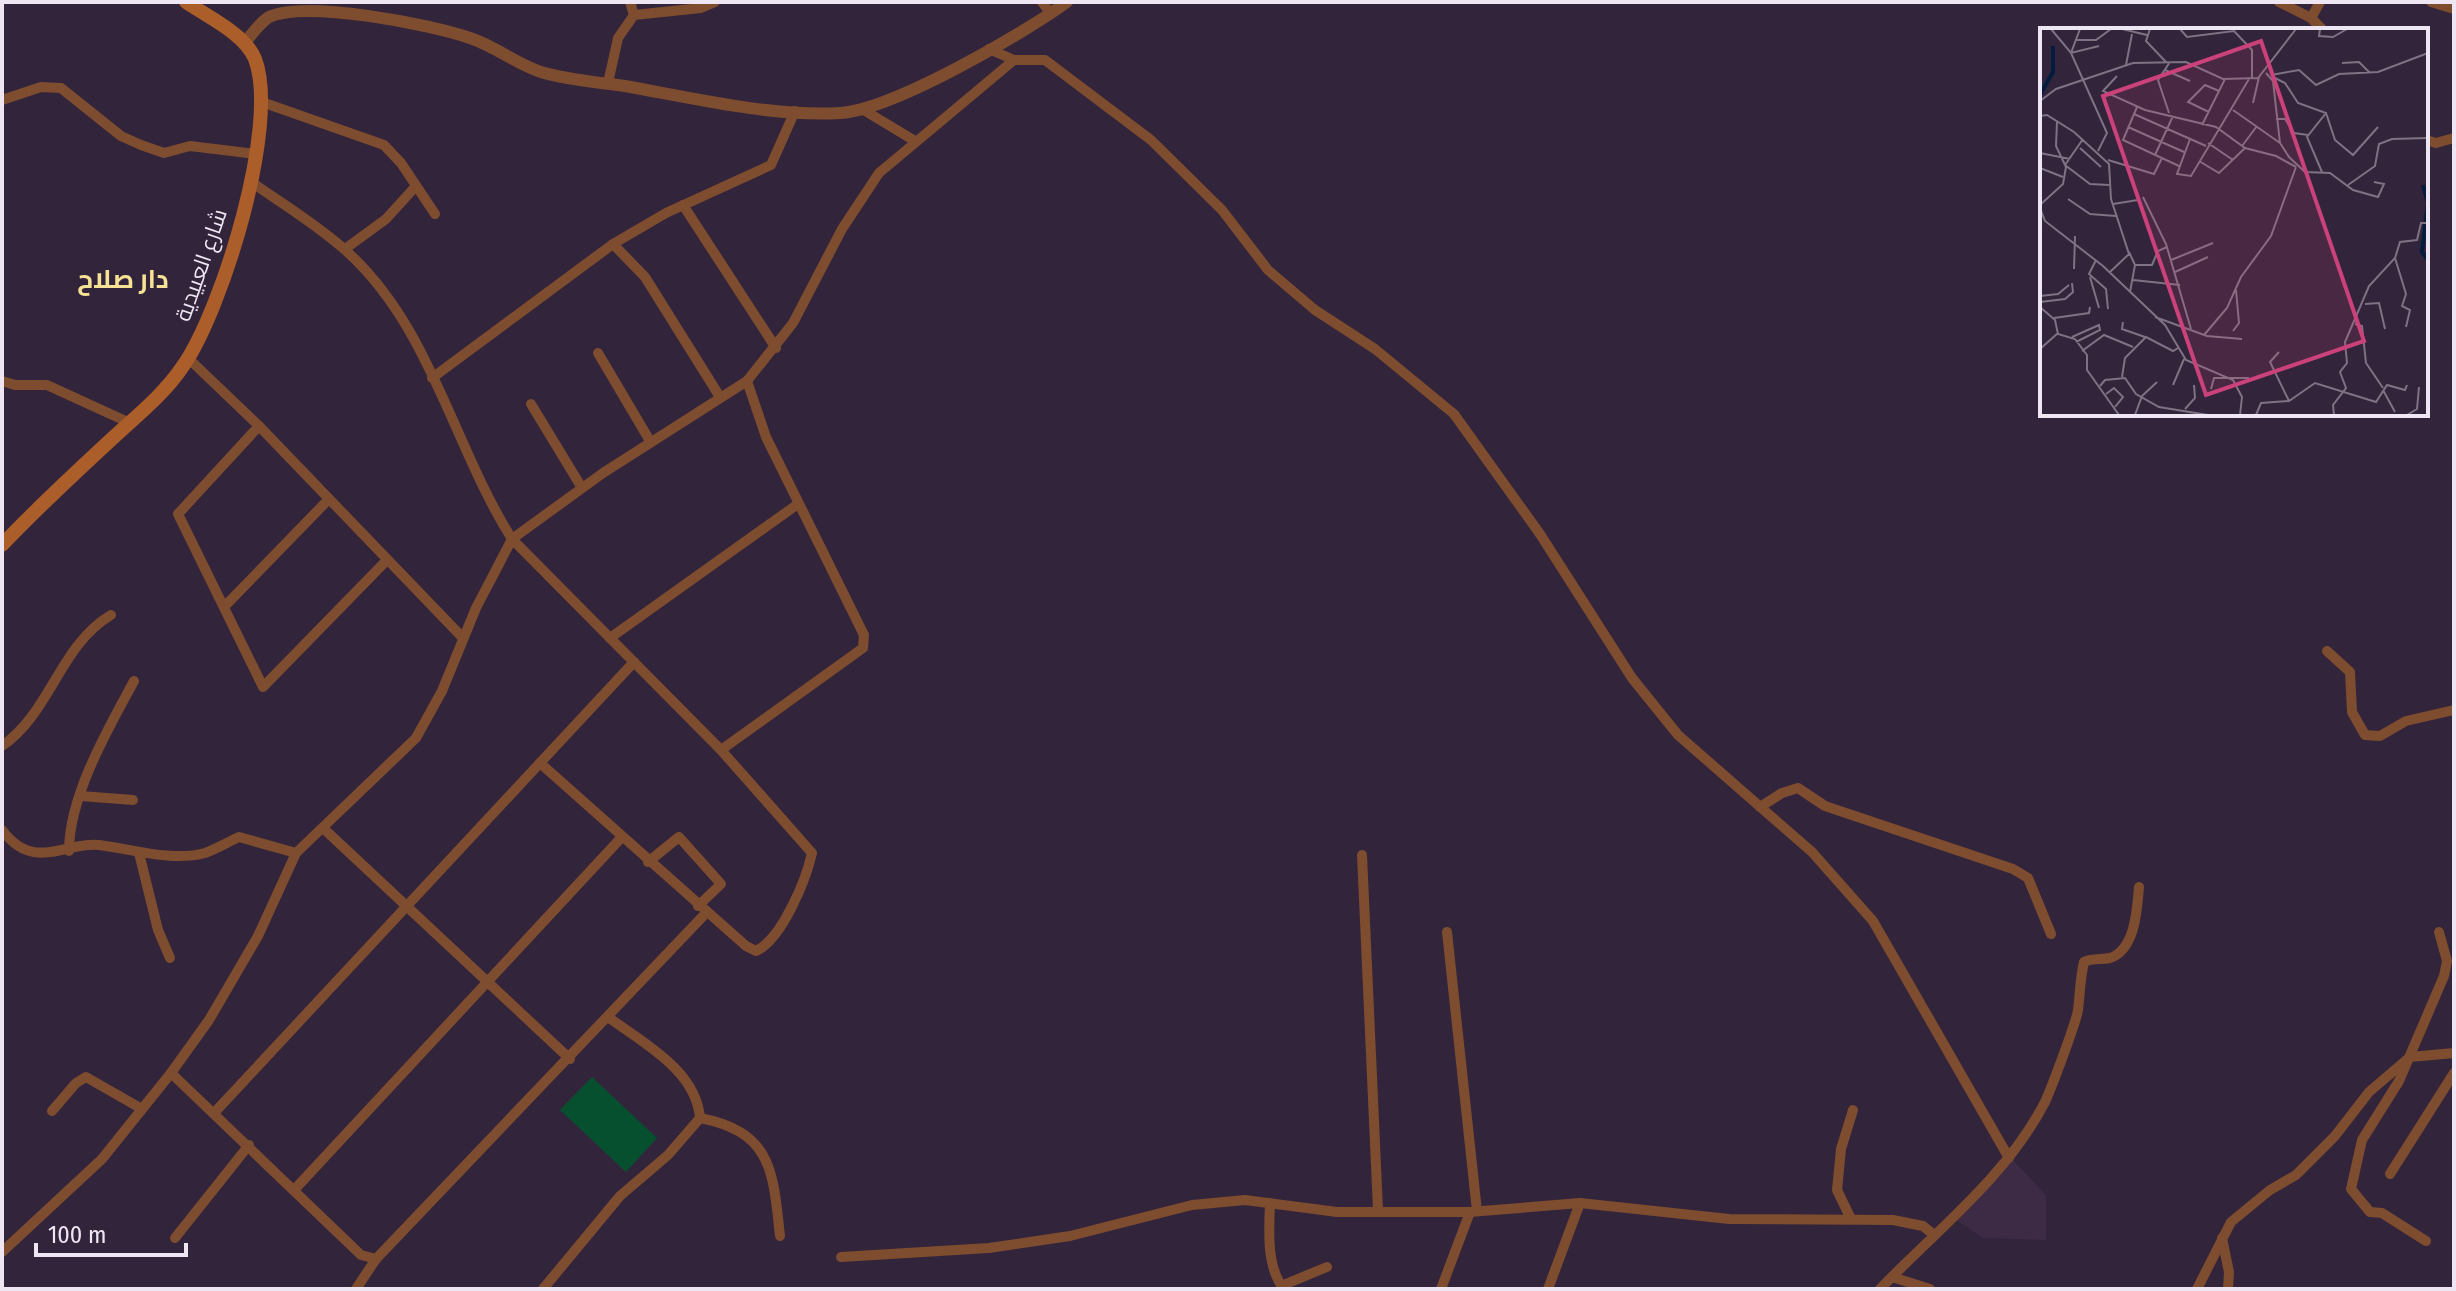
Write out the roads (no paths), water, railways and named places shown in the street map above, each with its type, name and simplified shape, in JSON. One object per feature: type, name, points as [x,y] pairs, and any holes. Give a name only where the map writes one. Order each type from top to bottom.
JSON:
[{"type":"main road","points":[[186,2],[244,43]]},
{"type":"main road","name":"شارع العبيدية","points":[[2,545],[154,400],[188,358],[210,320],[231,259],[256,154],[259,101],[255,59],[244,43]]},
{"type":"street","points":[[244,43],[268,17],[274,2]]},
{"type":"street","points":[[630,2],[634,15]]},
{"type":"street","points":[[608,83],[618,38],[634,15],[701,8],[715,2]]},
{"type":"street","points":[[1042,2],[1051,14]]},
{"type":"street","points":[[268,17],[293,6],[427,26],[472,39],[541,72],[795,111],[842,113],[862,109],[921,84],[989,49],[1067,2]]},
{"type":"street","points":[[2279,2],[2311,18],[2321,28]]},
{"type":"street","points":[[2311,18],[2320,2]]},
{"type":"street","points":[[2431,2],[2454,9]]},
{"type":"street","points":[[989,49],[1014,60],[1045,60],[1151,140],[1222,210],[1268,270],[1315,310],[1375,349],[1454,414],[1540,534],[1632,678],[1678,735],[1812,852],[1873,921],[2009,1158]]},
{"type":"street","points":[[2,1252],[102,1159],[171,1073],[209,1020],[237,972],[296,853],[416,738],[442,691],[463,638],[512,539],[650,441],[747,381],[776,348],[806,300],[860,197],[879,173],[1014,60]]},
{"type":"street","points":[[2,100],[41,87],[61,88],[109,127],[141,145],[164,153],[190,146],[256,154]]},
{"type":"street","points":[[259,101],[384,145],[435,214]]},
{"type":"street","points":[[862,109],[915,141]]},
{"type":"street","points":[[432,378],[613,244],[683,205],[771,165],[795,111]]},
{"type":"street","points":[[2428,141],[2436,143],[2454,138]]},
{"type":"street","points":[[250,181],[345,249],[417,343],[491,506],[512,539],[721,750],[812,853],[794,903],[765,946],[756,951],[746,946],[540,763]]},
{"type":"street","points":[[345,249],[386,219],[416,186]]},
{"type":"street","points":[[683,205],[776,348]]},
{"type":"street","points":[[613,244],[645,277],[720,397]]},
{"type":"street","points":[[598,353],[650,441]]},
{"type":"street","points":[[188,358],[259,426],[463,638]]},
{"type":"street","points":[[2,381],[15,385],[47,385],[130,423]]},
{"type":"street","points":[[721,750],[863,648],[864,635],[766,437],[747,381]]},
{"type":"street","points":[[531,404],[582,488]]},
{"type":"street","points":[[259,426],[178,514],[263,687],[387,560]]},
{"type":"street","points":[[224,607],[328,500]]},
{"type":"street","points":[[610,638],[798,504]]},
{"type":"street","points":[[2,746],[18,735],[39,710],[84,635],[111,615]]},
{"type":"street","points":[[2327,651],[2350,672],[2352,712],[2365,735],[2380,736],[2406,721],[2454,710]]},
{"type":"street","points":[[215,1112],[634,662]]},
{"type":"street","points":[[69,851],[69,826],[107,731],[134,681]]},
{"type":"street","points":[[1760,807],[1782,793],[1798,788],[1825,806],[2013,869],[2028,878],[2051,934]]},
{"type":"street","points":[[81,796],[133,800]]},
{"type":"street","points":[[323,828],[406,907],[490,980],[570,1059]]},
{"type":"street","points":[[2,830],[10,840],[26,849],[55,854],[96,844],[139,853],[203,853],[239,837],[296,853]]},
{"type":"street","points":[[356,1289],[376,1259],[570,1059],[721,884],[679,837],[648,862]]},
{"type":"street","points":[[295,1189],[621,838]]},
{"type":"street","points":[[139,853],[158,930],[170,958]]},
{"type":"street","points":[[1362,855],[1378,1210]]},
{"type":"street","points":[[1880,1289],[2009,1158],[2046,1100],[2078,1011],[2078,988],[2084,962],[2109,958],[2128,939],[2136,919],[2139,887]]},
{"type":"street","points":[[1441,1289],[1474,1211],[1447,932]]},
{"type":"street","points":[[2426,1241],[2382,1213],[2370,1212],[2351,1189],[2362,1140],[2410,1057],[2444,976],[2447,961],[2439,932]]},
{"type":"street","points":[[608,1017],[675,1068],[696,1099],[700,1118]]},
{"type":"street","points":[[2197,1289],[2231,1222],[2270,1190],[2296,1175],[2335,1136],[2369,1092],[2410,1057],[2454,1053]]},
{"type":"street","points":[[171,1073],[361,1255],[376,1259]]},
{"type":"street","points":[[2390,1174],[2454,1073]]},
{"type":"street","points":[[52,1111],[76,1083],[86,1077],[142,1109]]},
{"type":"street","points":[[1851,1219],[1837,1190],[1841,1149],[1853,1110]]},
{"type":"street","points":[[700,1118],[739,1130],[773,1171],[780,1236]]},
{"type":"street","points":[[543,1289],[620,1196],[668,1155],[700,1118]]},
{"type":"street","points":[[175,1238],[249,1145]]},
{"type":"street","points":[[841,1257],[989,1248],[1070,1236],[1192,1205],[1245,1200],[1337,1212],[1474,1211],[1580,1203],[1729,1219],[1803,1222],[1893,1220],[1923,1226],[1933,1234]]},
{"type":"street","points":[[1270,1203],[1269,1235],[1276,1280],[1283,1287],[1327,1267]]},
{"type":"street","points":[[1548,1289],[1580,1203]]},
{"type":"street","points":[[2222,1238],[2229,1272],[2228,1289]]},
{"type":"street","points":[[1892,1277],[1930,1289]]},
{"type":"district","name":"دار صلاح","points":[[123,279]]}]
